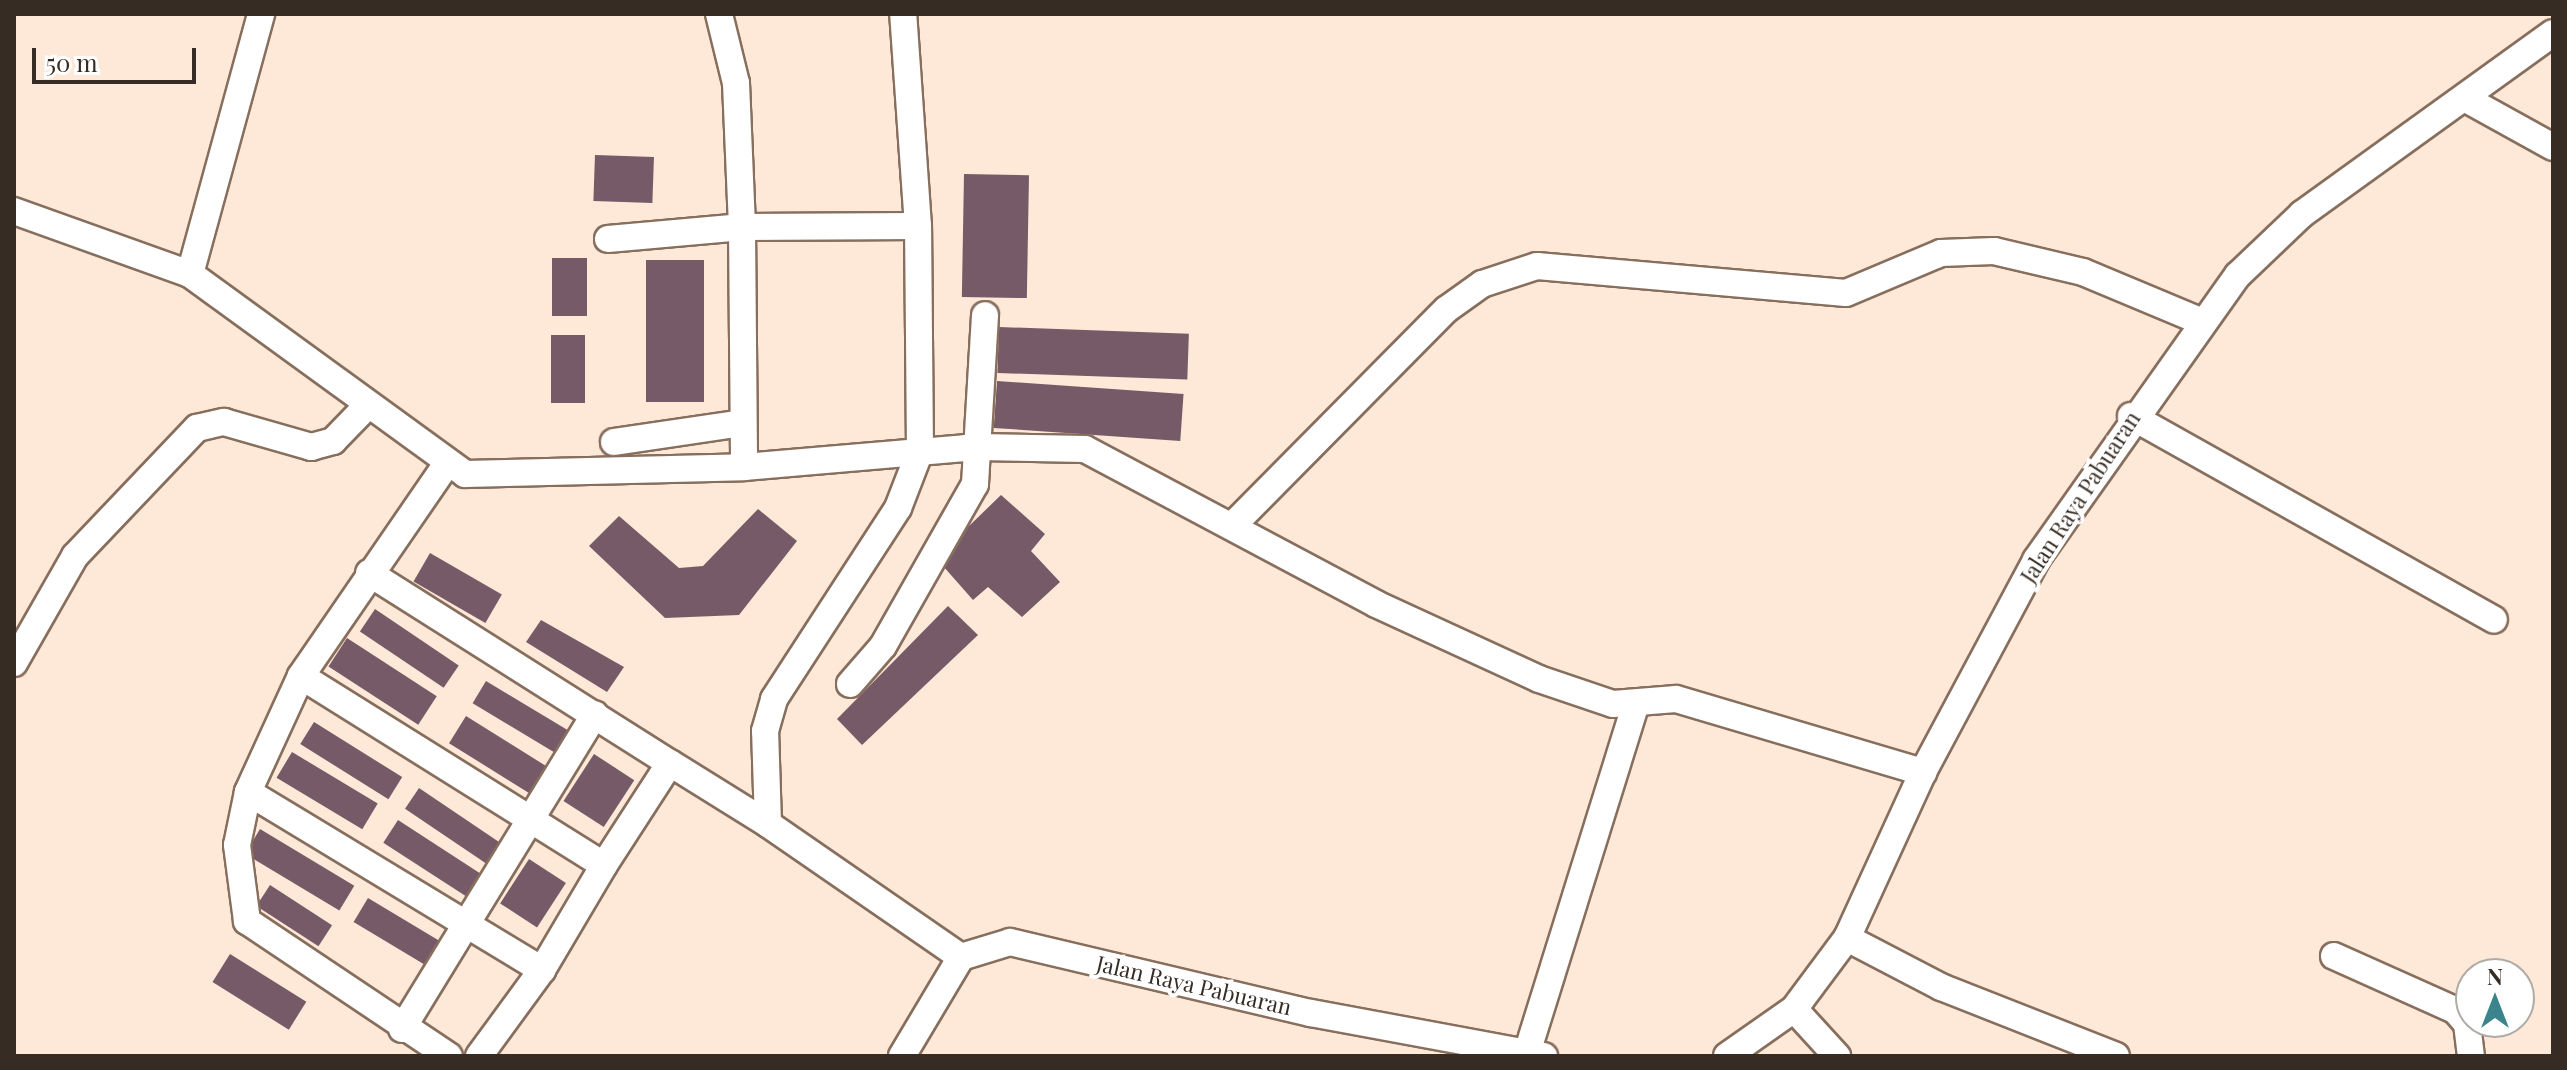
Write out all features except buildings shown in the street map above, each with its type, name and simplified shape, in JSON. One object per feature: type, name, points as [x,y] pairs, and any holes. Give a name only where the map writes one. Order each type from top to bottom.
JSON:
[{"type":"street","points":[[190,274],[261,14]]},
{"type":"street","points":[[719,14],[736,83],[742,227],[744,467]]},
{"type":"street","points":[[768,824],[765,731],[774,699],[898,508],[920,451],[918,226],[903,14]]},
{"type":"street","name":"Jalan Raya Pabuaran","points":[[1727,1056],[1794,1009],[1847,938],[1923,772],[2036,560],[2131,416],[2200,321],[2273,236],[2553,33]]},
{"type":"street","points":[[2466,99],[2553,147]]},
{"type":"street","points":[[14,211],[190,274],[446,465],[474,476],[744,467],[979,447],[1085,449],[1539,679],[1635,706],[1676,699],[1923,772]]},
{"type":"street","points":[[608,239],[742,227],[918,226]]},
{"type":"street","points":[[1232,526],[1447,309],[1482,284],[1537,266],[1846,293],[1941,253],[1994,251],[2083,272],[2200,321]]},
{"type":"street","points":[[850,684],[883,646],[968,497],[979,447],[985,315]]},
{"type":"street","points":[[14,663],[75,556],[197,428],[224,422],[311,447],[333,441],[367,406]]},
{"type":"street","points":[[2131,416],[2494,620]]},
{"type":"street","points":[[614,442],[742,423]]},
{"type":"street","points":[[446,465],[301,676],[248,792],[237,845],[247,921],[402,1029],[449,1056]]},
{"type":"street","points":[[369,573],[768,824],[961,957],[902,1056]]},
{"type":"street","points":[[301,676],[604,865]]},
{"type":"street","points":[[1536,1055],[1635,706]]},
{"type":"street","points":[[402,1029],[595,714]]},
{"type":"street","points":[[479,1056],[542,970],[604,865],[670,763]]},
{"type":"street","points":[[248,792],[542,970]]},
{"type":"street","points":[[1847,938],[1941,987],[2116,1056]]},
{"type":"street","name":"Jalan Raya Pabuaran","points":[[961,957],[1010,942],[1311,1013],[1536,1055]]},
{"type":"street","points":[[2334,956],[2455,1010],[2467,1024],[2471,1056]]},
{"type":"street","points":[[1794,1009],[1837,1056]]}]
